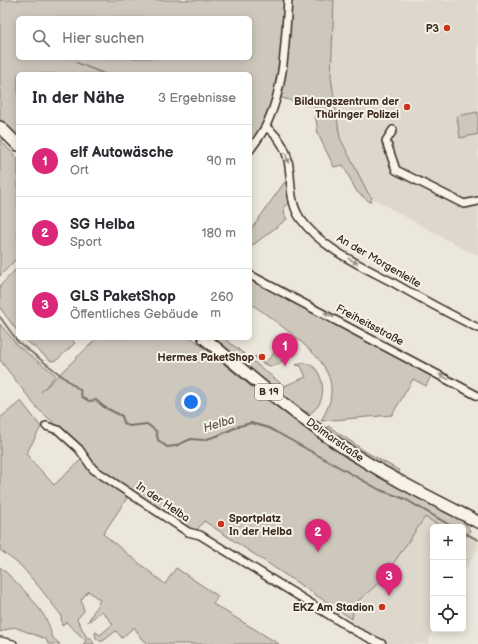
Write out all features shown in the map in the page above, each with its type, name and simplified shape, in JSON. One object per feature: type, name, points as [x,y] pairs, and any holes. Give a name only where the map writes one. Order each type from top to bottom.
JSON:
[{"type":"main road","points":[[0,126],[16,143]]},
{"type":"main road","name":"Dolmarstraße","points":[[206,340],[336,443],[377,468],[478,522]]},
{"type":"street","points":[[252,147],[266,127],[275,105],[280,80],[288,0]]},
{"type":"street","name":"An der Morgenleite","points":[[266,127],[276,136],[285,153],[291,171],[294,205],[300,218],[311,230],[351,260],[450,315],[478,328]]},
{"type":"street","points":[[393,130],[386,141],[396,170],[464,204],[478,202]]},
{"type":"street","name":"Freiheitsstraße","points":[[252,276],[478,396]]},
{"type":"street","name":"In der Helba","points":[[46,426],[58,430],[81,451],[93,469],[188,532],[200,535],[357,632],[382,644]]},
{"type":"street","points":[[2,642],[13,644]]},
{"type":"shaded area","points":[[0,0],[334,0],[331,77],[340,138],[372,198],[370,202],[357,192],[343,165],[334,167],[318,134],[314,105],[304,105],[273,95],[264,124],[252,142],[252,72],[101,72],[75,62],[98,72],[16,72],[16,138],[0,121]]},
{"type":"shaded area","name":"Bildungszentrum der Thüringer Polizei","points":[[334,0],[478,0],[478,254],[469,252],[372,198],[368,193],[340,138],[331,77]]},
{"type":"shaded area","points":[[478,112],[478,134],[460,138],[457,116]]},
{"type":"shaded area","points":[[0,140],[16,157],[16,259],[0,276]]},
{"type":"shaded area","points":[[284,183],[288,183],[289,202],[284,207],[285,216],[287,219],[253,245],[252,228]]},
{"type":"shaded area","points":[[16,269],[16,329],[0,308],[0,286]]},
{"type":"shaded area","points":[[252,279],[432,374],[426,386],[413,379],[392,415],[321,421],[328,408],[331,397],[329,376],[315,355],[252,304]]},
{"type":"shaded area","points":[[0,324],[18,346],[56,375],[41,392],[95,340],[194,340],[270,402],[348,459],[465,522],[470,531],[466,537],[466,524],[437,524],[425,517],[382,580],[354,606],[352,619],[204,521],[197,530],[190,529],[90,463],[84,450],[37,408],[0,360]]},
{"type":"shaded area","points":[[25,340],[72,340],[75,343],[57,360],[51,361]]},
{"type":"shaded area","points":[[214,340],[226,340],[284,386],[306,377],[301,366],[296,365],[305,363],[312,366],[318,372],[323,390],[317,407],[310,413],[303,411]]},
{"type":"shaded area","points":[[276,351],[285,359],[278,365],[267,365],[254,357],[255,356],[265,363]]},
{"type":"shaded area","points":[[21,401],[41,427],[26,454],[54,485],[82,459],[129,495],[103,534],[165,584],[176,568],[218,596],[213,604],[279,644],[148,644],[144,640],[143,641],[134,627],[122,638],[116,631],[103,641],[100,641],[96,638],[95,633],[96,632],[100,635],[113,624],[102,611],[88,622],[100,600],[88,591],[81,600],[84,611],[77,619],[87,638],[91,638],[94,644],[83,644],[86,641],[66,622],[62,626],[61,615],[40,588],[21,566],[0,550],[0,418]]},
{"type":"shaded area","points":[[328,426],[368,453],[400,471],[397,476],[325,430]]},
{"type":"shaded area","points":[[425,517],[437,524],[430,524],[431,632],[428,644],[390,644],[350,624],[354,606],[382,580]]},
{"type":"shaded area","points":[[467,536],[478,543],[478,548],[466,568],[466,560]]},
{"type":"shaded area","points":[[0,567],[32,599],[46,619],[50,628],[51,636],[60,644],[48,644],[46,639],[14,627],[0,632]]},
{"type":"waterway","name":"Helba","points":[[0,317],[16,339]]},
{"type":"waterway","name":"Helba","points":[[17,340],[80,390],[82,397],[89,401],[96,400],[104,407],[122,416],[124,423],[129,426],[147,424],[156,431],[158,440],[167,447],[175,446],[191,439],[203,440],[251,423],[269,428],[380,490],[405,499],[448,524]]},
{"type":"waterway","name":"Helba","points":[[466,534],[478,540]]},
{"type":"place","name":"P3","points":[[447,28]]},
{"type":"place","name":"Bildungszentrum der Thüringer Polizei","points":[[407,107]]},
{"type":"place","name":"Hermes PaketShop","points":[[262,357]]},
{"type":"place","name":"elf Autowäsche","points":[[285,366]]},
{"type":"place","name":"Sportplatz In der Helba","points":[[221,524]]},
{"type":"place","name":"SG Helba","points":[[318,552]]},
{"type":"place","name":"GLS PaketShop","points":[[389,596]]},
{"type":"place","name":"EKZ Am Stadion","points":[[382,607]]}]
